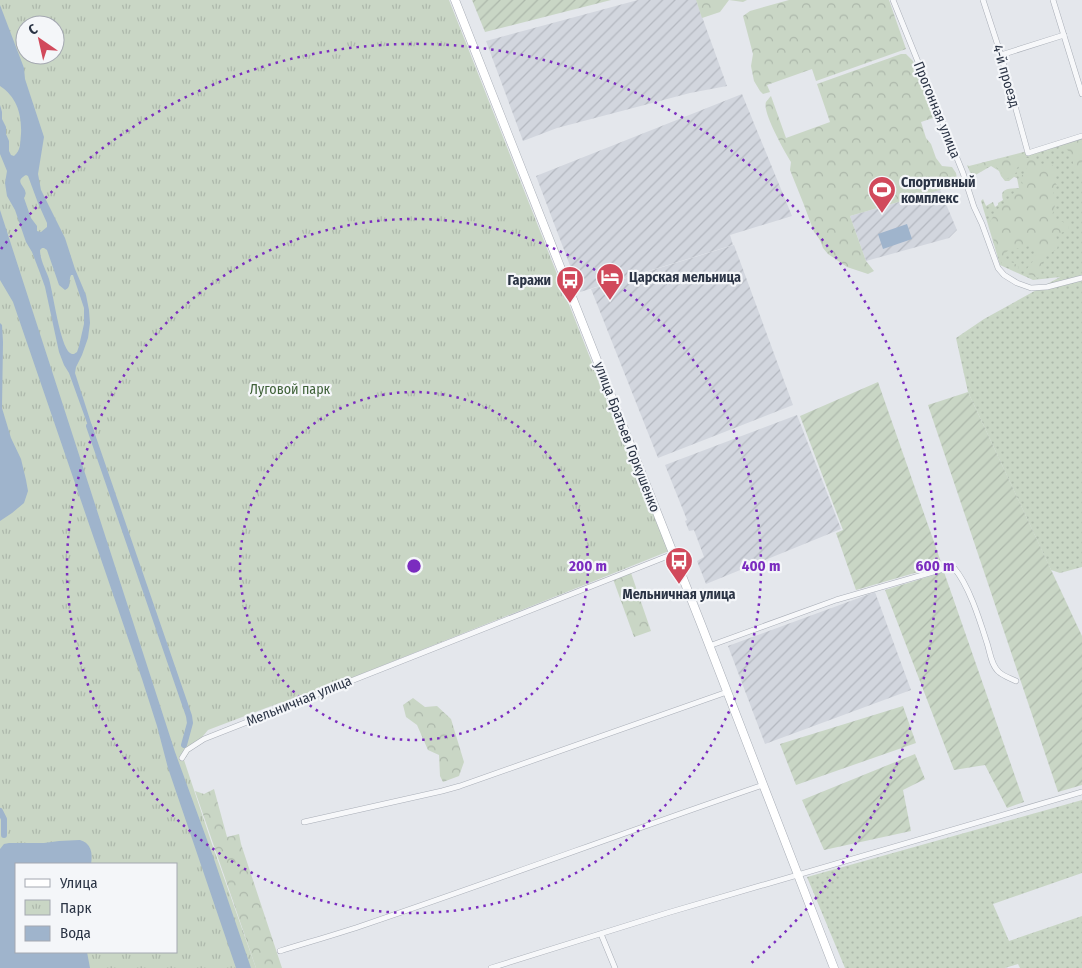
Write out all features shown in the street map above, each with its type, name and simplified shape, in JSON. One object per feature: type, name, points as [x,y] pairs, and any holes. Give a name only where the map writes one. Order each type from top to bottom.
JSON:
[{"type":"street","name":"улица Братьев Горкушенко","points":[[455,0],[834,968]]},
{"type":"street","name":"Прогонная улица","points":[[893,0],[965,179],[998,268],[1004,275],[1031,288],[1047,287],[1082,278]]},
{"type":"street","name":"4-й проезд","points":[[983,0],[1001,55],[1028,153],[1082,136]]},
{"type":"street","points":[[1053,0],[1082,94]]},
{"type":"street","points":[[1001,55],[1064,36]]},
{"type":"street","name":"Мельничная улица","points":[[182,758],[187,750],[204,739],[673,554]]},
{"type":"street","points":[[709,646],[836,600],[947,568],[954,568],[965,583],[994,665],[999,672],[1016,681]]},
{"type":"street","points":[[304,822],[460,786],[727,692]]},
{"type":"street","points":[[280,951],[365,925],[492,882],[763,785]]},
{"type":"street","points":[[491,968],[1082,792]]},
{"type":"street","points":[[601,934],[615,968]]},
{"type":"shaded area","points":[[638,0],[696,0],[727,86],[690,93],[557,128],[523,141],[486,41]]},
{"type":"shaded area","points":[[742,94],[792,216],[730,235],[733,245],[580,292],[536,176]]},
{"type":"shaded area","points":[[940,190],[957,230],[949,238],[866,261],[850,216]]},
{"type":"shaded area","points":[[734,245],[793,405],[658,458],[591,289]]},
{"type":"shaded area","points":[[797,415],[841,529],[706,584],[697,561],[704,557],[694,530],[689,531],[685,521],[687,520],[665,465]]},
{"type":"shaded area","points":[[875,592],[911,690],[765,744],[728,646]]},
{"type":"green space","name":"Луговой парк","points":[[0,0],[449,0],[637,477],[669,551],[284,705],[282,702],[208,730],[198,745],[190,751],[184,760],[256,968],[0,968]]},
{"type":"green space","points":[[472,0],[611,0],[485,32]]},
{"type":"green space","points":[[696,0],[729,0],[720,12],[702,18]]},
{"type":"green space","points":[[729,0],[747,0],[743,2]]},
{"type":"green space","points":[[789,0],[889,0],[906,49],[816,81],[812,69],[767,85],[770,92],[763,94],[754,81],[751,66],[753,54],[743,16],[750,11]]},
{"type":"green space","points":[[901,54],[906,54],[913,61],[936,117],[921,122],[926,138],[942,166],[952,167],[957,179],[940,190],[850,216],[866,261],[874,271],[868,274],[847,267],[828,254],[823,248],[814,232],[790,170],[791,162],[767,114],[766,102],[771,96],[786,138],[830,122],[817,84]]},
{"type":"green space","points":[[1082,137],[1082,567],[1060,573],[1051,570],[968,392],[956,338],[984,319],[1060,277],[1033,280],[1000,265],[981,201],[983,199],[986,206],[993,202],[995,207],[1003,200],[1002,193],[1004,191],[1019,188],[1017,178],[1014,177],[1009,181],[1005,181],[999,171],[991,166],[972,177],[967,165]]},
{"type":"green space","points":[[1082,140],[1082,174],[1079,174],[1073,169],[1070,153],[1064,146],[1068,142]]},
{"type":"green space","points":[[1017,156],[1033,159],[1041,164],[1053,165],[1056,171],[1052,179],[1057,185],[1053,194],[1056,202],[1052,216],[1069,227],[1068,230],[1056,236],[1057,249],[1045,257],[1039,268],[1042,275],[1038,278],[1028,274],[1026,270],[1037,253],[1033,247],[1010,249],[1004,254],[1006,261],[1018,266],[1019,268],[1016,270],[1002,264],[989,227],[998,209],[1007,202],[1011,195],[1021,189],[1023,185],[1021,177],[1027,169],[1024,166],[1019,166],[1016,169],[1017,174],[1007,179],[993,165],[973,173],[971,171],[976,166],[993,160]]},
{"type":"green space","points":[[878,382],[942,565],[856,590],[836,533],[843,530],[800,416]]},
{"type":"green space","points":[[968,392],[1082,636],[1082,785],[1058,792],[928,405]]},
{"type":"green space","points":[[944,572],[1024,802],[1007,808],[985,765],[954,770],[885,590]]},
{"type":"green space","points":[[631,573],[651,631],[634,637],[613,579]]},
{"type":"green space","points":[[413,698],[425,707],[437,706],[451,719],[464,762],[459,776],[443,782],[440,776],[439,755],[428,750],[417,725],[406,717],[403,705]]},
{"type":"green space","points":[[903,706],[916,743],[796,785],[780,744]]},
{"type":"green space","points":[[915,754],[925,779],[903,790],[911,831],[824,850],[802,800]]},
{"type":"green space","points":[[214,789],[227,837],[239,834],[282,968],[256,968],[195,791],[204,794]]},
{"type":"green space","points":[[1082,800],[1082,873],[993,904],[1009,941],[1082,916],[1082,968],[1020,968],[1018,964],[1005,968],[845,968],[807,877]]},
{"type":"water","points":[[0,5],[15,44],[15,65],[23,65],[25,79],[44,137],[38,174],[41,190],[65,238],[86,295],[90,323],[88,338],[75,373],[94,432],[91,434],[69,373],[59,352],[45,287],[15,210],[7,196],[5,183],[7,171],[0,154],[0,105],[9,141],[9,151],[14,156],[20,147],[21,127],[17,107],[6,90],[0,86]],"holes":[[[26,175],[47,223],[47,227],[41,232],[37,231],[37,226],[31,218],[24,198],[25,191],[20,180]],[[44,248],[47,250],[59,285],[65,290],[69,286],[71,275],[73,275],[84,308],[84,324],[79,346],[74,354],[71,354],[66,348],[63,340],[49,279],[41,257],[40,250]]]},
{"type":"water","points":[[0,210],[175,752],[251,968],[236,968],[168,768],[142,679],[13,302],[0,280]]},
{"type":"water","points":[[907,224],[912,239],[883,249],[878,234]]},
{"type":"water","points":[[0,323],[2,325],[3,342],[2,408],[11,438],[21,459],[28,491],[24,503],[0,521]]},
{"type":"water","points":[[80,840],[87,843],[92,856],[91,863],[15,863],[15,953],[87,953],[90,968],[0,968],[0,849],[4,844],[9,843]]},
{"type":"waterway","points":[[89,426],[189,716],[190,723],[184,745]]},
{"type":"waterway","points":[[0,811],[4,819],[4,835]]},
{"type":"place","name":"Спортивный комплекс","points":[[882,214]]},
{"type":"place","name":"Царская мельница","points":[[610,301]]},
{"type":"place","name":"Гаражи","points":[[570,304]]},
{"type":"place","name":"Мельничная улица","points":[[679,585]]}]
